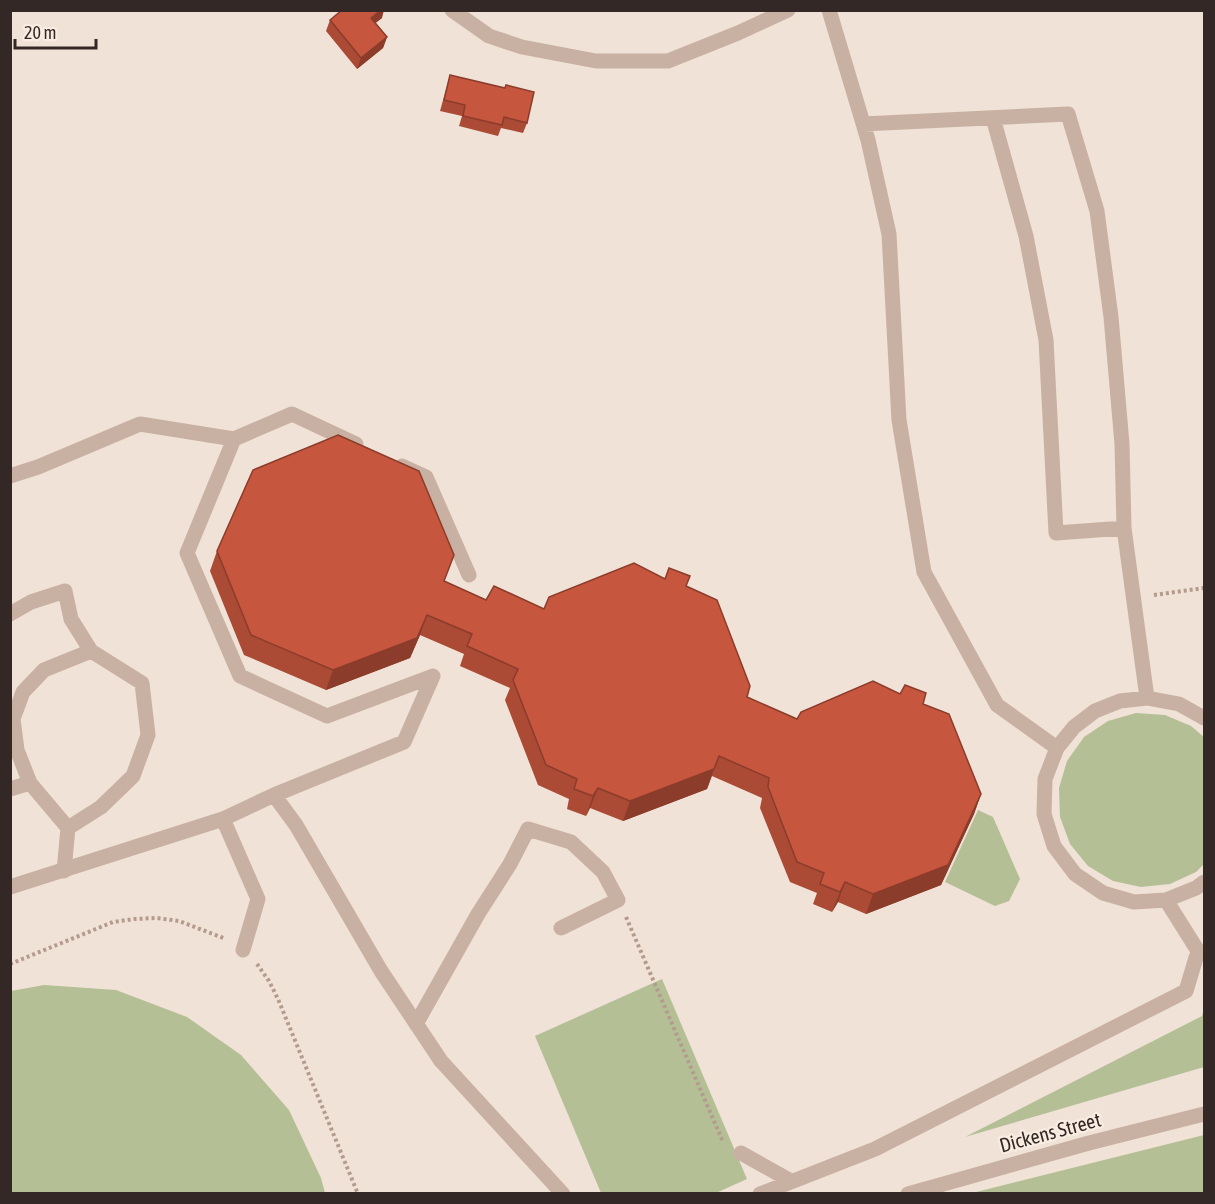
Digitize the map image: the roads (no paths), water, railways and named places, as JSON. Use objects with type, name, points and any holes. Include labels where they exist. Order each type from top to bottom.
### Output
[{"type":"street","points":[[452,10],[489,36],[522,47],[596,61],[668,61],[788,10]]},
{"type":"street","points":[[829,10],[868,140],[889,234],[899,420],[924,572],[997,705],[1057,748]]},
{"type":"street","points":[[863,124],[1068,114],[1097,211],[1111,316],[1122,444],[1124,528],[1147,698]]},
{"type":"street","points":[[993,118],[1026,236],[1046,340],[1056,533],[1124,528]]},
{"type":"street","points":[[10,476],[38,467],[140,424],[234,439],[292,414],[364,448]]},
{"type":"street","points":[[10,887],[223,819],[274,795],[404,741],[433,676],[327,717],[240,676],[187,553],[234,439]]},
{"type":"street","points":[[385,458],[426,477],[469,575]]},
{"type":"street","points":[[10,614],[31,602],[65,591],[71,619],[91,651],[142,683],[148,735],[133,776],[101,807],[68,828]]},
{"type":"street","points":[[64,870],[68,828],[30,783],[17,750],[13,719],[23,692],[44,670],[91,651]]},
{"type":"street","points":[[1204,718],[1179,704],[1147,698],[1120,701],[1095,711],[1074,727],[1057,748],[1045,779],[1044,802],[1044,813],[1054,846],[1075,874],[1103,893],[1134,902],[1166,900],[1196,888],[1204,882]]},
{"type":"street","points":[[10,789],[30,783]]},
{"type":"street","points":[[274,795],[296,825],[381,970],[441,1061],[563,1194]]},
{"type":"street","points":[[223,819],[258,899],[243,950]]},
{"type":"street","points":[[416,1024],[528,830],[571,842],[603,872],[618,900],[561,928]]},
{"type":"street","points":[[760,1194],[875,1149],[1186,991],[1198,951],[1166,900]]},
{"type":"street","name":"Dickens Street","points":[[908,1194],[1089,1143],[1204,1114]]},
{"type":"street","points":[[741,1153],[791,1181]]}]
